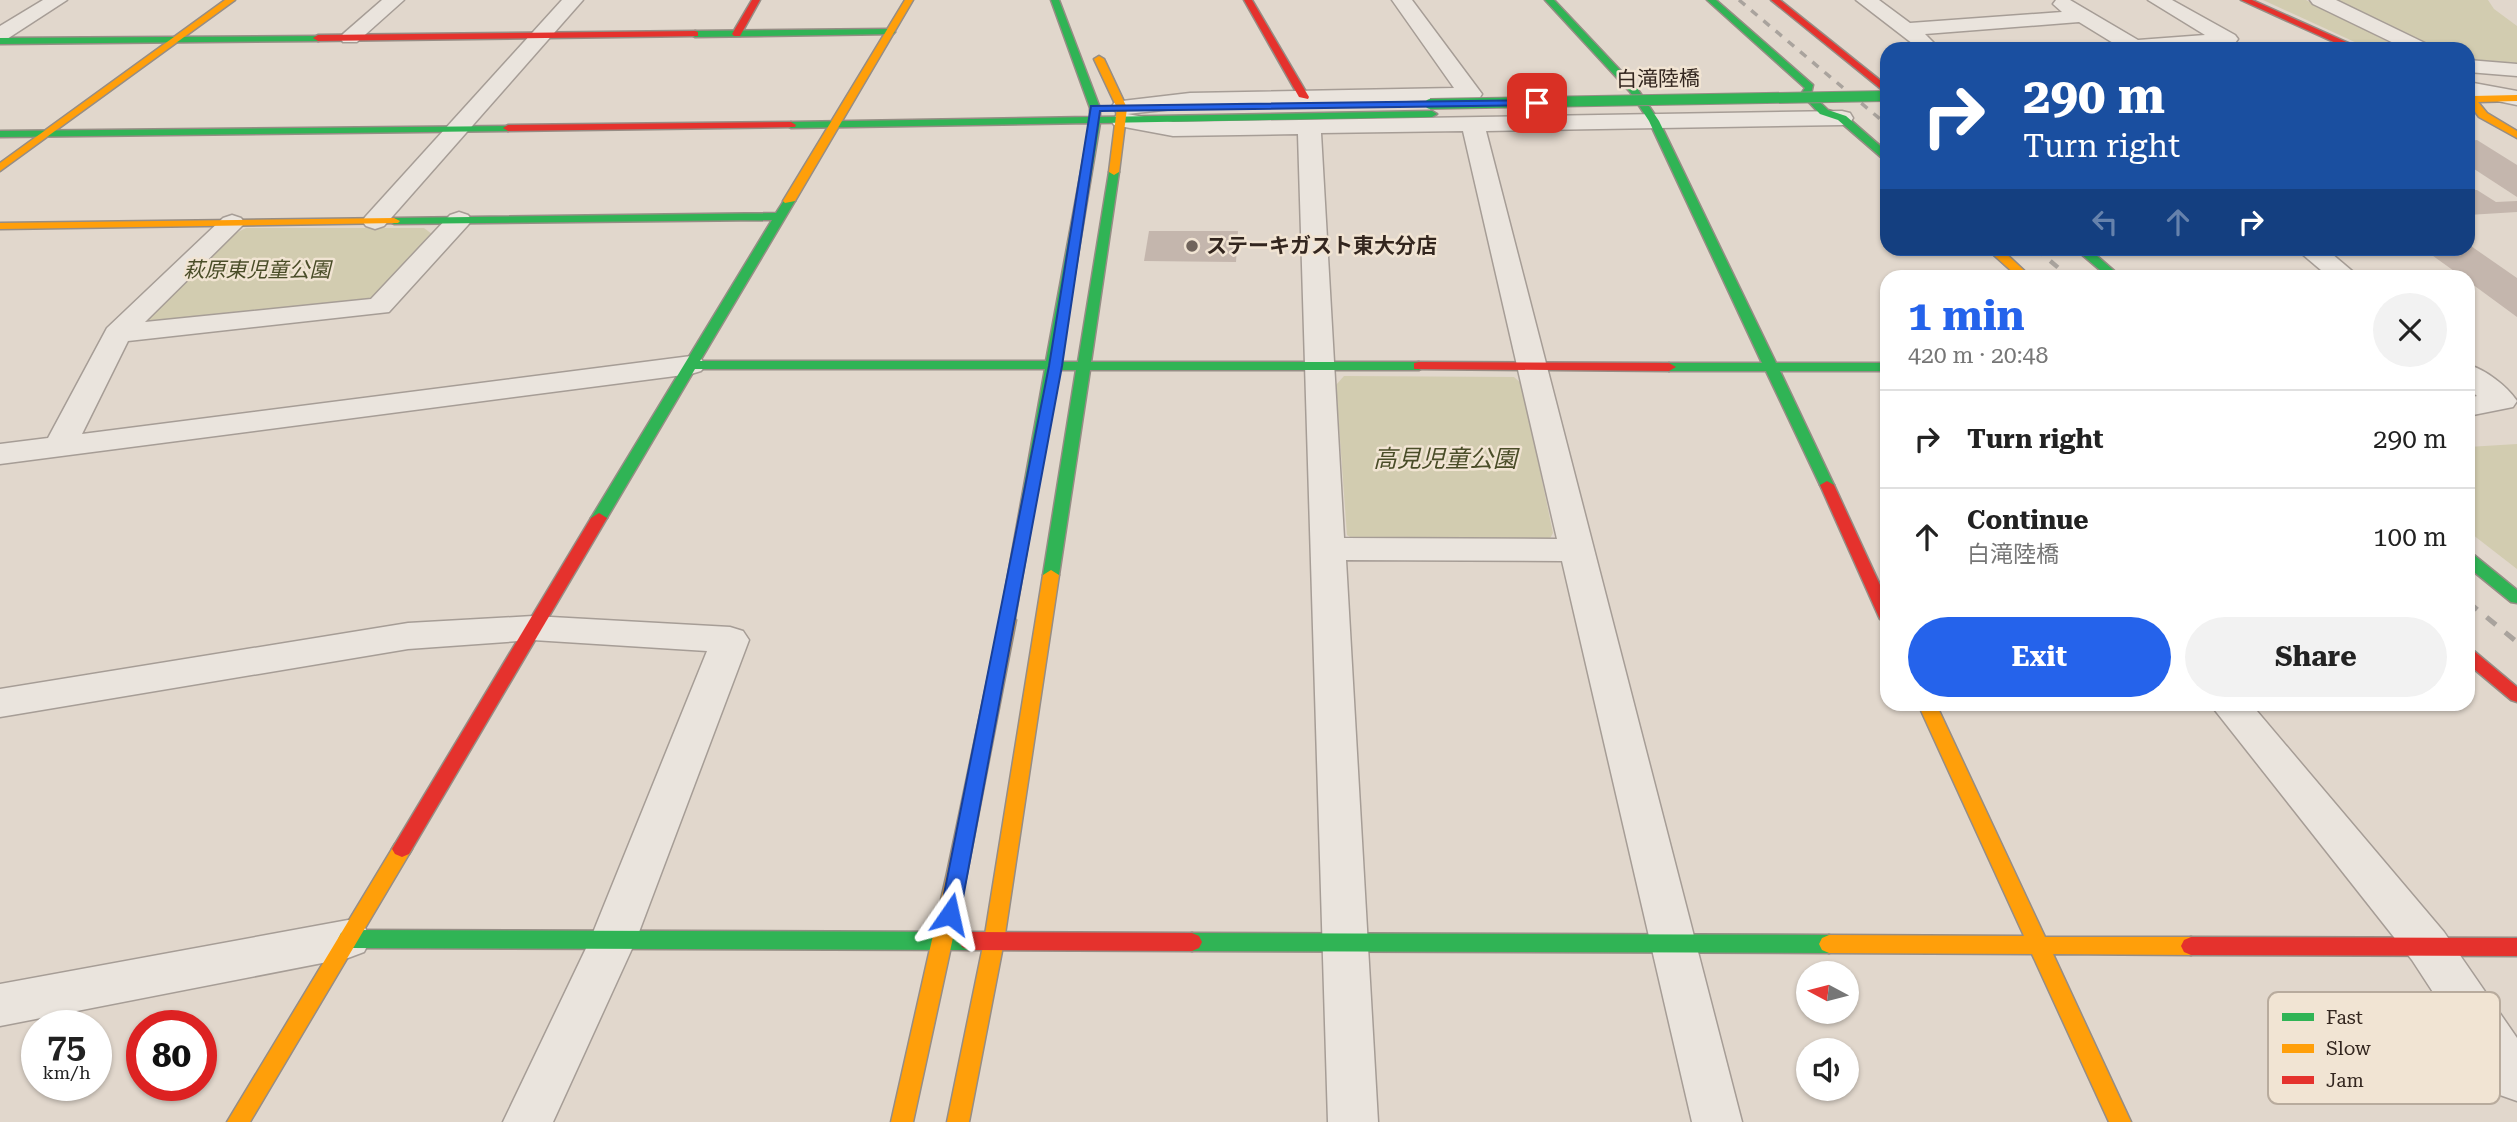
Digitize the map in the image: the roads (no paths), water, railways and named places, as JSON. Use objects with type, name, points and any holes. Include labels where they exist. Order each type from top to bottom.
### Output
[{"type":"main road","points":[[0,168],[231,0]]},
{"type":"main road","points":[[737,34],[756,0]]},
{"type":"main road","points":[[238,1122],[909,0]]},
{"type":"main road","points":[[902,1122],[944,941],[1055,366],[1095,115],[1055,0]]},
{"type":"main road","points":[[1248,0],[1307,112]]},
{"type":"main road","points":[[1549,0],[1634,90],[1654,121],[1772,366],[1880,602]]},
{"type":"main road","points":[[1711,0],[1810,87],[1806,94],[1824,112],[1842,118],[1880,151]]},
{"type":"main road","points":[[1775,0],[1880,88]]},
{"type":"main road","points":[[2245,0],[2341,42]]},
{"type":"main road","points":[[0,41],[890,32]]},
{"type":"main road","points":[[958,1122],[994,941],[1122,114],[1090,39]]},
{"type":"main road","points":[[2475,94],[2517,86]]},
{"type":"main road","name":"白滝陸橋","points":[[464,122],[1431,109],[1880,93]]},
{"type":"main road","points":[[2475,104],[2483,115],[2517,135]]},
{"type":"main road","points":[[0,121],[464,122]]},
{"type":"main road","points":[[0,134],[464,122]]},
{"type":"main road","points":[[0,226],[780,216]]},
{"type":"main road","points":[[2001,256],[2017,270]]},
{"type":"main road","points":[[2090,256],[2107,270]]},
{"type":"main road","points":[[691,365],[1880,366]]},
{"type":"main road","points":[[2475,565],[2517,598]]},
{"type":"main road","points":[[2475,661],[2517,696]]},
{"type":"main road","points":[[1930,711],[2120,1122]]},
{"type":"main road","points":[[348,939],[2517,947]]},
{"type":"street","points":[[0,35],[57,0]]},
{"type":"street","points":[[350,38],[394,0]]},
{"type":"street","points":[[375,221],[573,0]]},
{"type":"street","points":[[1402,0],[1472,109],[1717,1122]]},
{"type":"street","points":[[1868,1],[1903,0]]},
{"type":"street","points":[[2056,0],[2126,42]]},
{"type":"street","points":[[2158,0],[2228,39],[2197,42]]},
{"type":"street","points":[[2320,0],[2408,42]]},
{"type":"street","points":[[1868,1],[1924,42]]},
{"type":"street","points":[[1906,29],[2083,16]]},
{"type":"street","points":[[2475,67],[2517,70]]},
{"type":"street","points":[[1472,109],[1634,90],[1810,87]]},
{"type":"street","points":[[2475,95],[2517,98]]},
{"type":"street","points":[[1122,114],[1173,129],[1307,112],[1472,109],[1654,121],[1842,118]]},
{"type":"street","points":[[1307,112],[1353,1122]]},
{"type":"street","points":[[117,334],[379,306],[459,220]]},
{"type":"street","points":[[60,446],[117,334],[232,223]]},
{"type":"street","points":[[2318,256],[2336,270]]},
{"type":"street","points":[[0,454],[691,365]]},
{"type":"street","points":[[2475,380],[2502,401],[2475,406]]},
{"type":"street","points":[[1328,549],[1577,550]]},
{"type":"street","points":[[0,703],[408,636],[533,628],[730,639],[613,940],[528,1122]]},
{"type":"street","points":[[2235,711],[2428,946],[2459,992]]},
{"type":"street","points":[[0,1004],[348,939]]},
{"type":"street","points":[[2500,1054],[2517,1079]]},
{"type":"railway","points":[[1739,0],[1880,119]]},
{"type":"railway","points":[[2044,256],[2061,270]]},
{"type":"railway","points":[[2475,608],[2517,642]]},
{"type":"place","name":"ステーキガスト東大分店","points":[[1192,246]]},
{"type":"park label","name":"萩原東児童公園","points":[[257,270]]},
{"type":"park label","name":"高見児童公園","points":[[1445,459]]}]
